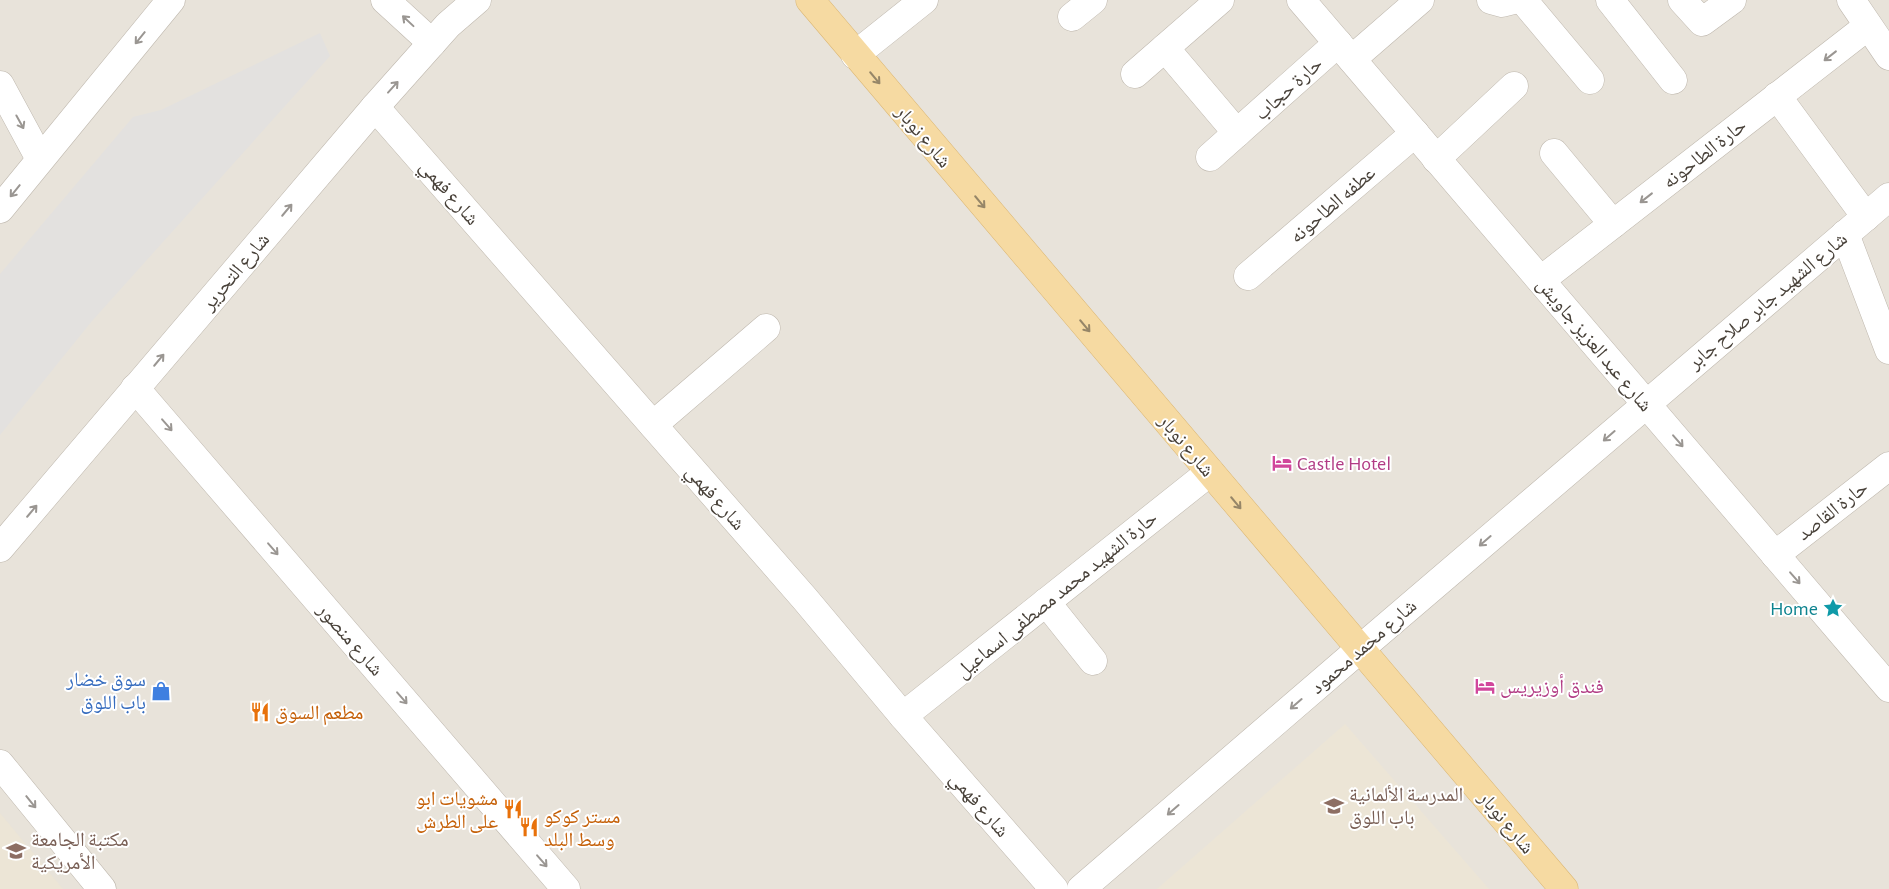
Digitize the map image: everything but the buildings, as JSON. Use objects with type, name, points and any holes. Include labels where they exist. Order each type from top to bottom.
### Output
[{"type":"main road","name":"شارع نوبار","points":[[810,0],[1564,889]]},
{"type":"street","points":[[0,209],[171,0]]},
{"type":"street","points":[[385,0],[432,43]]},
{"type":"street","name":"شارع التحرير","points":[[0,548],[375,107],[448,25],[477,0]]},
{"type":"street","points":[[855,54],[924,0]]},
{"type":"street","points":[[1135,74],[1220,0]]},
{"type":"street","name":"شارع عبد العزيز جاويش","points":[[1302,0],[1889,688]]},
{"type":"street","name":"حارة حجاب","points":[[1210,157],[1237,133],[1345,51],[1420,0]]},
{"type":"street","points":[[1491,0],[1502,3],[1514,0]]},
{"type":"street","points":[[1523,0],[1590,80]]},
{"type":"street","points":[[1610,0],[1673,80]]},
{"type":"street","points":[[1682,0],[1702,22],[1732,0]]},
{"type":"street","points":[[1851,0],[1889,56]]},
{"type":"street","name":"حارة الطاحونه","points":[[1541,280],[1868,26]]},
{"type":"street","name":"حارة حجاب","points":[[1165,48],[1237,133]]},
{"type":"street","points":[[0,85],[40,159]]},
{"type":"street","points":[[1436,159],[1514,86]]},
{"type":"street","points":[[1777,96],[1866,217]]},
{"type":"street","name":"شارع فهمي","points":[[375,107],[805,599],[903,716],[1054,889]]},
{"type":"street","name":"عطفه الطاحونه","points":[[1248,276],[1415,133]]},
{"type":"street","points":[[1554,153],[1613,224]]},
{"type":"street","name":"شارع الشهيد جابر صلاح جابر","points":[[1646,404],[1889,197]]},
{"type":"street","points":[[1846,234],[1887,336]]},
{"type":"street","points":[[653,425],[766,328]]},
{"type":"street","name":"شارع منصور","points":[[135,388],[566,889]]},
{"type":"street","name":"شارع محمد محمود","points":[[1082,889],[1646,404]]},
{"type":"street","name":"حارة القاصد","points":[[1775,555],[1889,466]]},
{"type":"street","name":"حارة الشهيد محمد مصطفى اسماعيل","points":[[903,716],[1210,472]]},
{"type":"street","points":[[1046,602],[1093,661]]},
{"type":"street","points":[[0,764],[102,889]]},
{"type":"shaded area","points":[[0,0],[1889,0],[1889,889],[0,889]]},
{"type":"shaded area","points":[[320,33],[330,56],[92,321],[0,435],[0,274],[133,117],[161,110]]},
{"type":"shaded area","name":"المدرسة الألمانية باب اللوق","points":[[1345,724],[1489,889],[1157,889]]},
{"type":"shaded area","name":"مكتبة الجامعة الأمريكية","points":[[0,813],[63,889],[0,889]]},
{"type":"place","name":"Castle Hotel","points":[[1282,463]]},
{"type":"place","name":"Home","points":[[1833,608]]},
{"type":"place","name":"فندق أوزيريس","points":[[1485,686]]},
{"type":"place","name":"سوق خضار باب اللوق","points":[[161,691]]},
{"type":"place","name":"مطعم السوق","points":[[260,712]]},
{"type":"place","name":"المدرسة الألمانية باب اللوق","points":[[1334,806]]},
{"type":"place","name":"مشويات ابو على الطرش","points":[[513,809]]},
{"type":"place","name":"مستر كوكو وسط البلد","points":[[529,827]]},
{"type":"place","name":"مكتبة الجامعة الأمريكية","points":[[16,851]]}]
